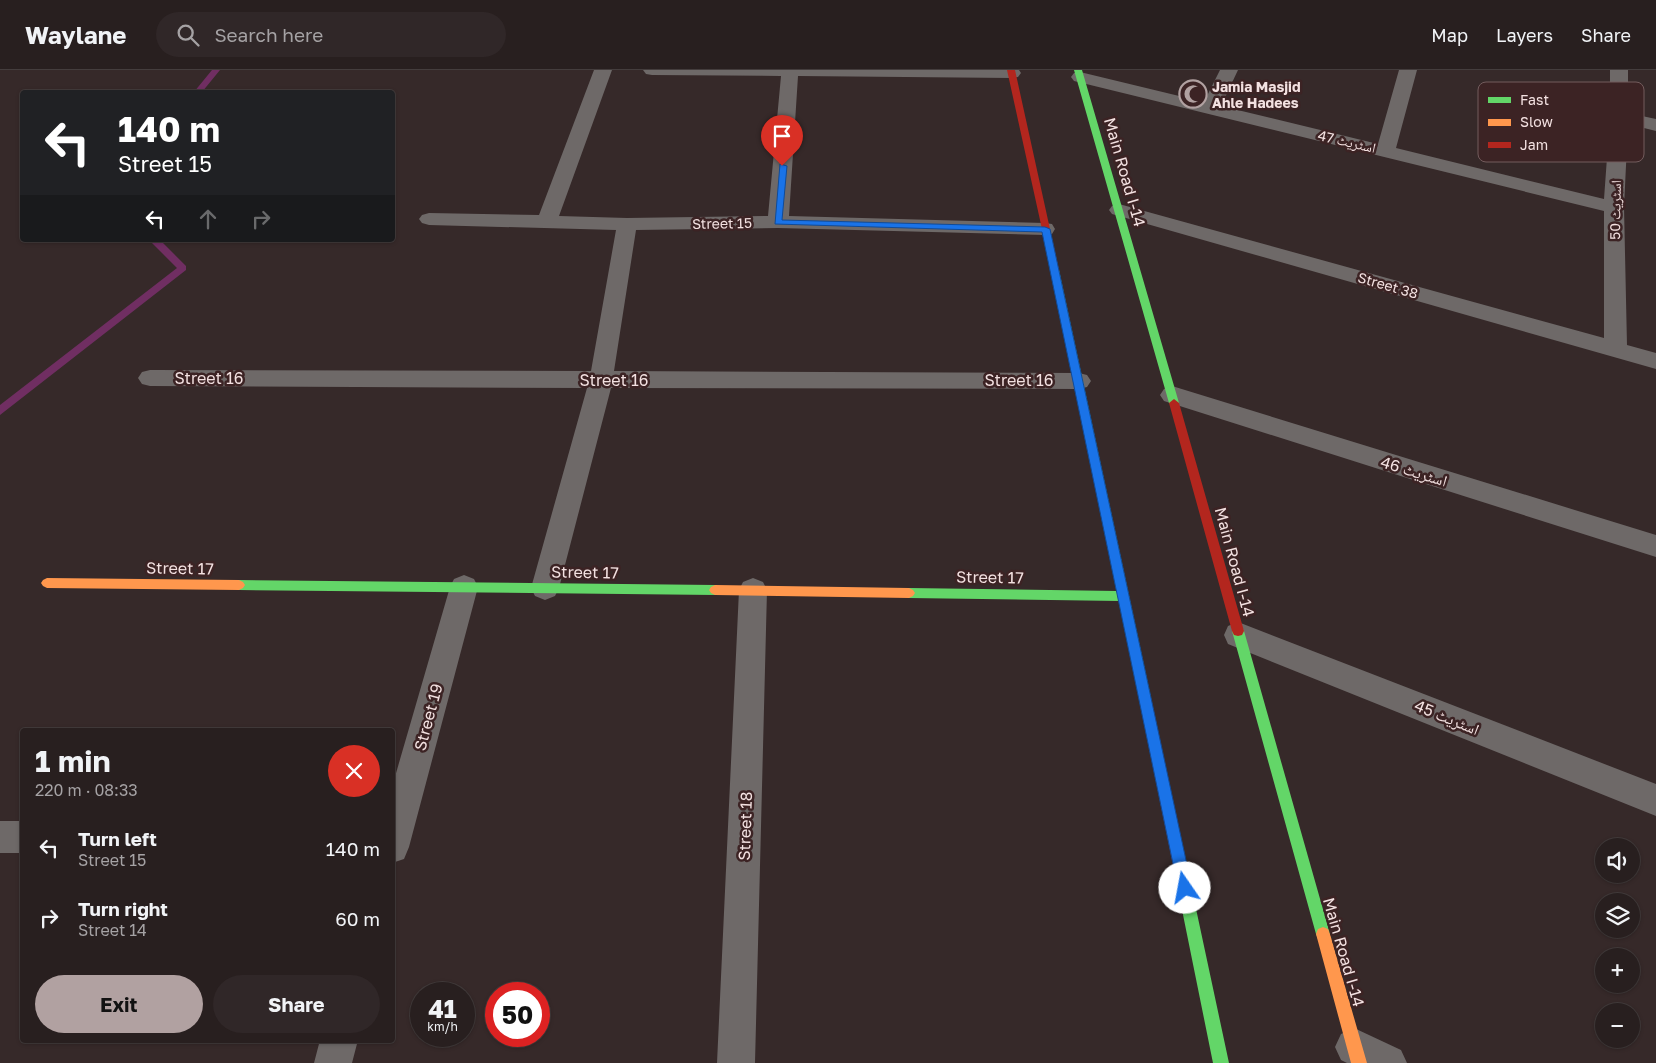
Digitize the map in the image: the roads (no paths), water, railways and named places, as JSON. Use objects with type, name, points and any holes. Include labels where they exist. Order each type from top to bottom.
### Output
[{"type":"main road","points":[[1012,72],[1079,381],[1221,1063]]},
{"type":"main road","name":"Main Road I-14","points":[[1079,73],[1172,395],[1357,1055]]},
{"type":"main road","name":"Street 17","points":[[47,582],[1124,596]]},
{"type":"street","points":[[547,222],[602,70]]},
{"type":"street","points":[[652,70],[1012,72]]},
{"type":"street","points":[[1210,109],[1229,70]]},
{"type":"street","points":[[1386,150],[1408,70]]},
{"type":"street","points":[[778,222],[790,71]]},
{"type":"street","name":"اسٹریٹ 47","points":[[1079,73],[1210,109],[1386,150],[1614,207]]},
{"type":"street","name":"اسٹریٹ 50","points":[[1616,162],[1614,207],[1616,349]]},
{"type":"street","name":"Street 38","points":[[1119,210],[1656,361]]},
{"type":"street","name":"Street 15","points":[[429,219],[627,224],[778,222],[1045,229]]},
{"type":"street","points":[[546,588],[601,380],[627,224]]},
{"type":"street","name":"Street 16","points":[[150,378],[1079,381]]},
{"type":"street","name":"اسٹریٹ 46","points":[[1172,395],[1656,546]]},
{"type":"street","name":"Street 19","points":[[395,835],[464,587]]},
{"type":"street","name":"Street 18","points":[[736,1063],[753,590]]},
{"type":"street","name":"اسٹریٹ 45","points":[[1238,635],[1656,800]]},
{"type":"street","points":[[0,837],[20,838]]},
{"type":"street","points":[[333,1063],[339,1043]]},
{"type":"street","points":[[1357,1055],[1388,1063]]},
{"type":"waterway","points":[[200,90],[216,70]]},
{"type":"waterway","points":[[0,411],[183,268],[156,242]]},
{"type":"place","name":"Jamia Masjid Ahle Hadees","points":[[1193,94]]}]
